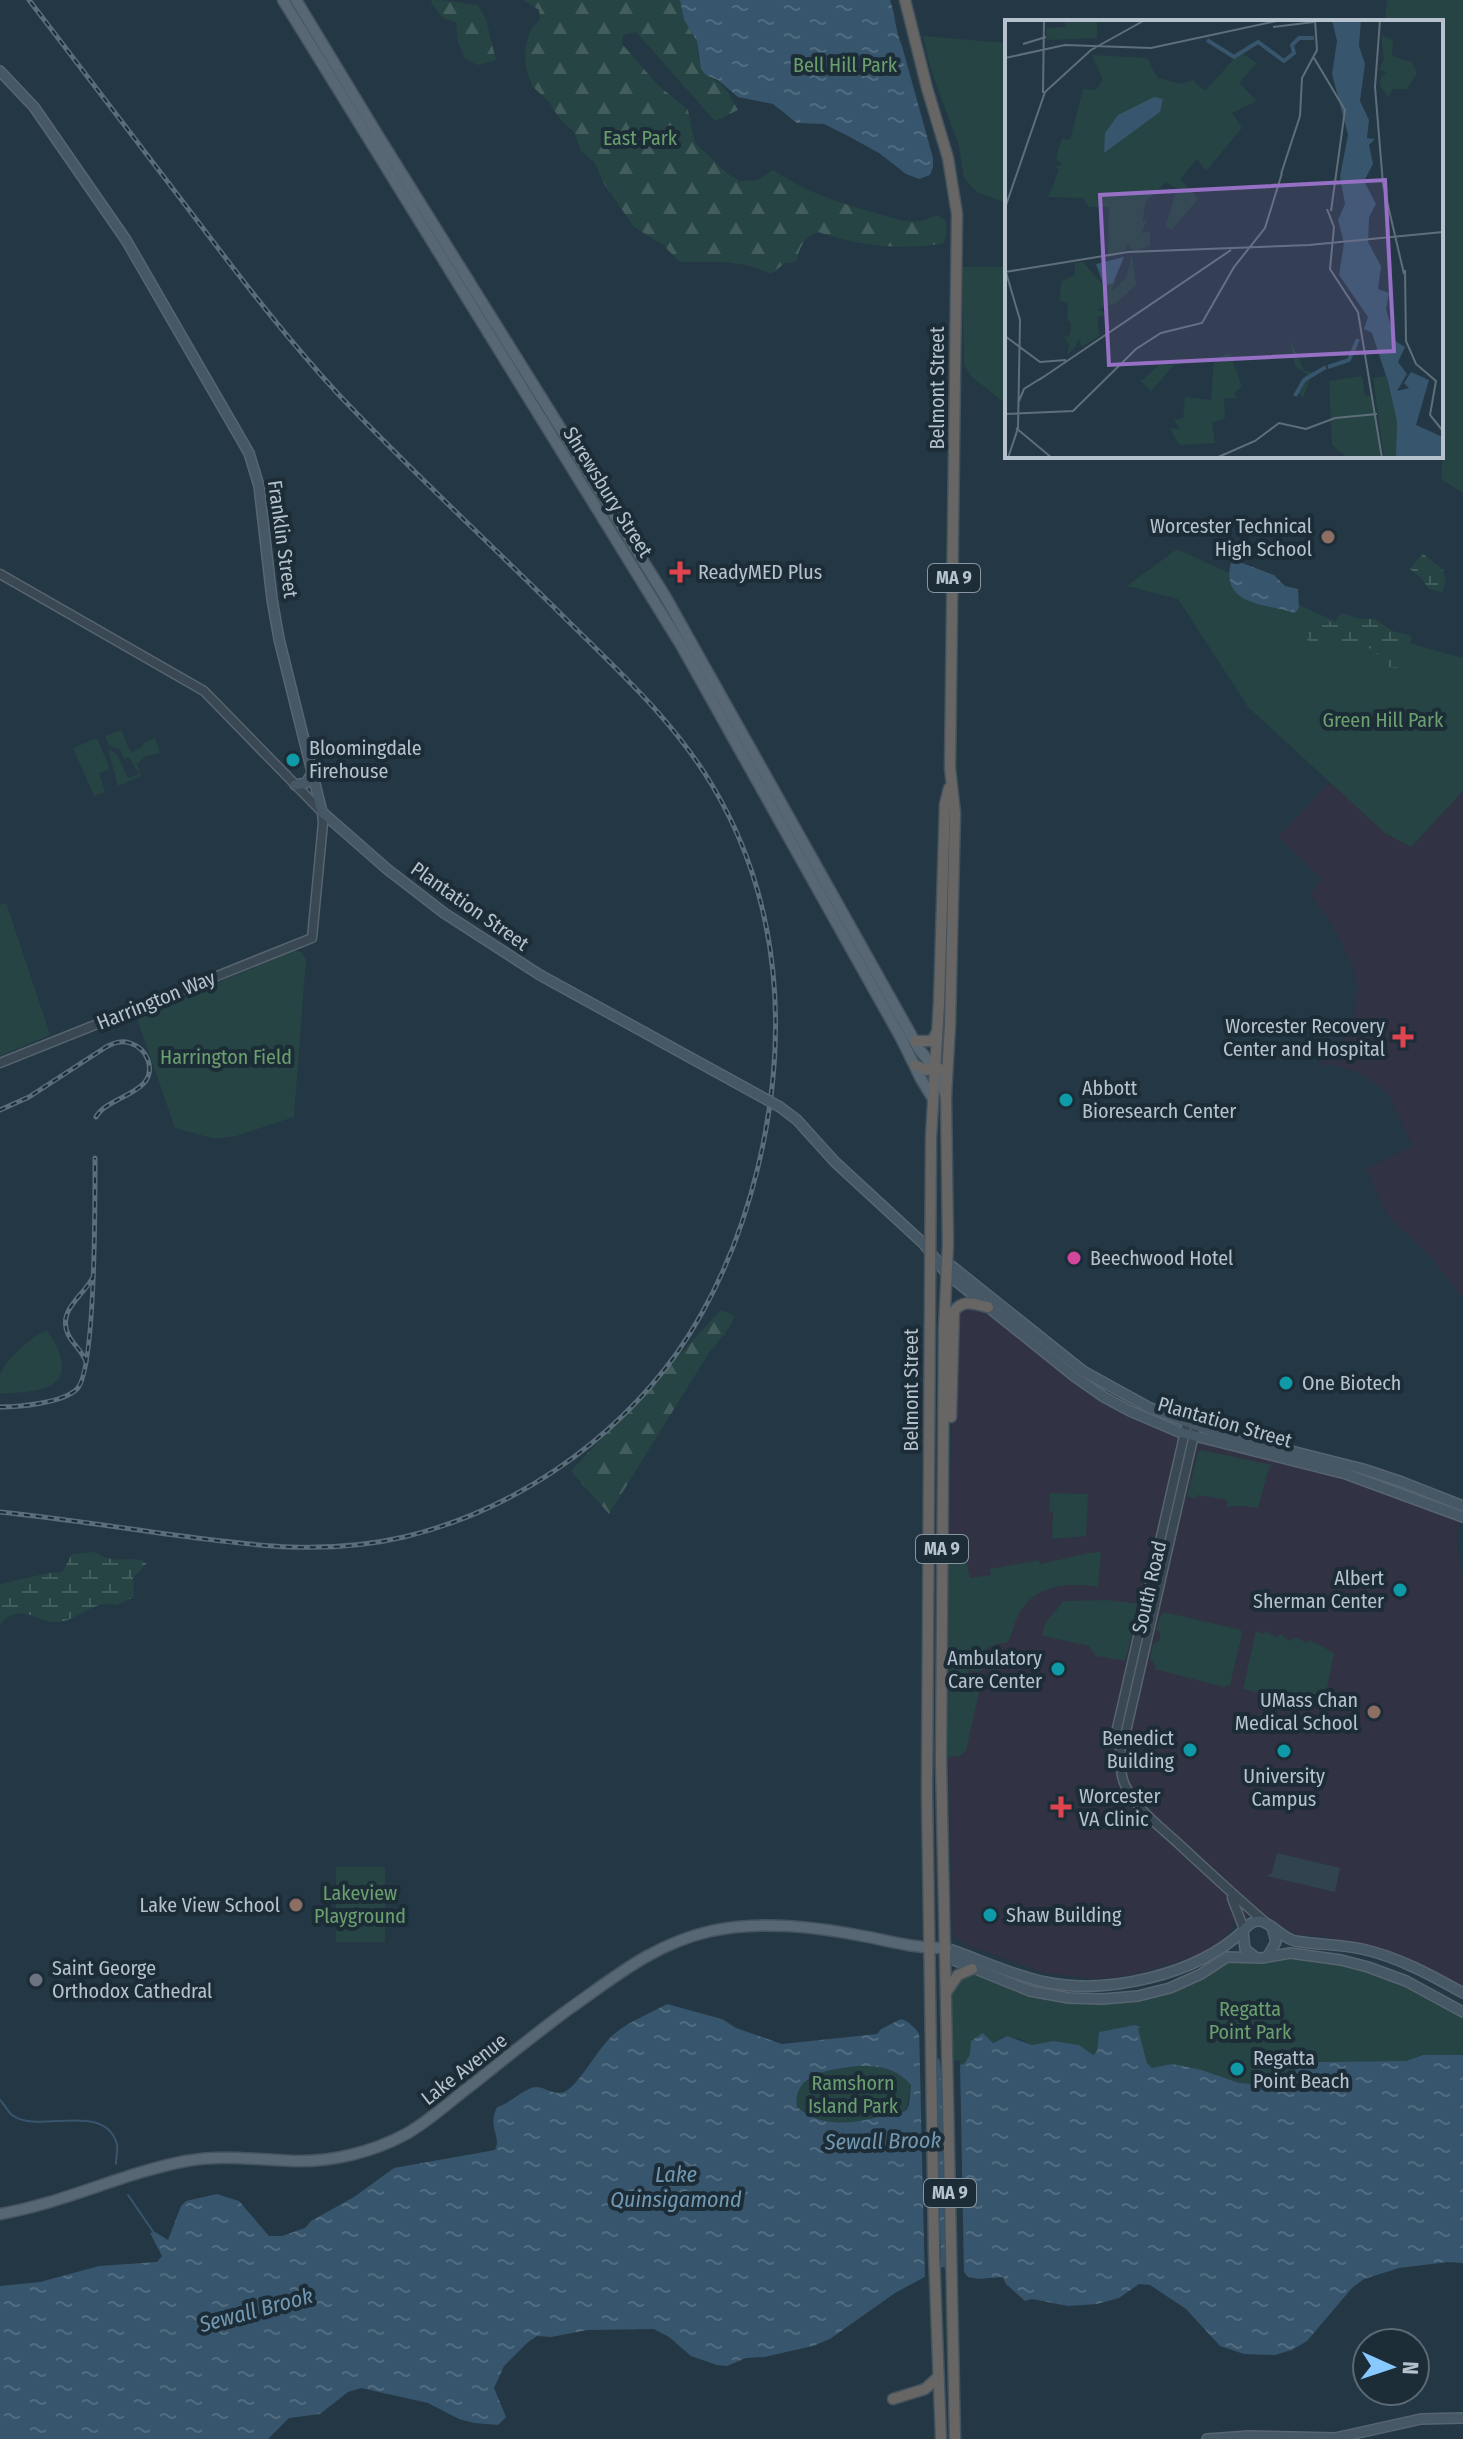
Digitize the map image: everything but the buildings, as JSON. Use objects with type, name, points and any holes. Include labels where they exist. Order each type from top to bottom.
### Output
[{"type":"highway","name":"Belmont Street","points":[[905,0],[948,158],[957,213],[951,782],[955,813],[946,1096],[947,1261],[940,1708],[946,1993]]},
{"type":"highway","name":"Belmont Street","points":[[937,2378],[927,1781],[932,1097],[938,1030],[945,804],[951,782]]},
{"type":"highway","points":[[915,1041],[932,1041],[938,1030]]},
{"type":"highway","points":[[915,1065],[927,1070],[949,1065]]},
{"type":"highway","points":[[944,1434],[951,1419],[954,1311],[966,1303],[988,1307]]},
{"type":"highway","points":[[946,1993],[958,1975],[972,1969]]},
{"type":"highway","name":"MA 9","points":[[946,1993],[955,2439]]},
{"type":"highway","points":[[893,2399],[925,2389],[937,2378]]},
{"type":"highway","name":"MA 9","points":[[937,2378],[941,2439]]},
{"type":"main road","name":"Shrewsbury Street","points":[[283,0],[681,645],[932,1097]]},
{"type":"main road","name":"Shrewsbury Street","points":[[296,0],[665,596],[915,1041],[936,1070],[946,1096]]},
{"type":"main road","name":"Franklin Street","points":[[0,71],[37,112],[126,240],[249,453],[259,486],[279,639],[322,812]]},
{"type":"main road","points":[[295,785],[306,783],[312,770]]},
{"type":"main road","name":"Plantation Street","points":[[322,812],[387,869],[444,913],[540,975],[780,1107],[931,1252],[946,1273],[1104,1397],[1144,1418],[1189,1435],[1342,1473],[1463,1517]]},
{"type":"main road","name":"Plantation Street","points":[[931,1252],[947,1261],[1086,1373],[1150,1408],[1192,1424],[1363,1469],[1463,1506]]},
{"type":"main road","points":[[946,1953],[1036,1980],[1066,1986],[1090,1986],[1160,1975],[1220,1949],[1252,1922],[1269,1924],[1293,1940],[1344,1946],[1399,1961],[1463,1993]]},
{"type":"main road","points":[[1262,1957],[1276,1942],[1269,1924]]},
{"type":"main road","name":"Lake Avenue","points":[[0,2214],[187,2161],[229,2157],[319,2160],[385,2144],[424,2122],[612,1977],[648,1955],[702,1934],[743,1927],[794,1927],[864,1936],[946,1953]]},
{"type":"main road","points":[[1243,1930],[1245,1949],[1262,1957]]},
{"type":"main road","points":[[946,1953],[972,1969],[1039,1993],[1080,1999],[1138,1996],[1170,1988],[1201,1974],[1227,1957],[1290,1953],[1341,1960],[1376,1969],[1406,1981],[1463,2012]]},
{"type":"main road","points":[[1207,2439],[1249,2436],[1335,2438],[1421,2419],[1463,2418]]},
{"type":"street","name":"Plantation Street","points":[[0,574],[202,690],[322,812]]},
{"type":"street","name":"Franklin Street","points":[[312,938],[322,812]]},
{"type":"street","name":"Harrington Way","points":[[0,1063],[312,938]]},
{"type":"street","name":"South Road","points":[[1192,1424],[1116,1733],[1120,1739],[1121,1775],[1133,1799],[1227,1891],[1269,1924]]},
{"type":"street","name":"South Road","points":[[1227,1891],[1238,1909],[1243,1930]]},
{"type":"street","points":[[1341,1960],[1344,1946]]},
{"type":"shaded area","name":"Worcester Recovery Center and Hospital","points":[[1332,780],[1411,847],[1463,791],[1463,1298],[1430,1256],[1387,1215],[1366,1168],[1413,1147],[1389,1095],[1364,1075],[1335,1065],[1319,1065],[1349,1028],[1358,987],[1352,964],[1329,919],[1310,894],[1322,879],[1278,837]]},
{"type":"shaded area","points":[[964,1307],[981,1309],[1098,1398],[1138,1421],[1209,1445],[1376,1486],[1462,1520],[1456,1536],[1463,1583],[1463,1987],[1402,1955],[1319,1936],[1296,1935],[1261,1913],[1235,1920],[1233,1928],[1222,1940],[1201,1954],[1143,1973],[1110,1978],[1044,1973],[966,1945],[953,1936],[947,1719],[949,1524],[955,1325],[957,1315]]},
{"type":"shaded area","points":[[1277,1853],[1340,1868],[1335,1892],[1267,1876],[1272,1873]]},
{"type":"green space","points":[[432,0],[478,5],[486,20],[496,60],[478,65],[465,59],[458,42],[456,22],[443,18],[431,3]]},
{"type":"green space","name":"East Park","points":[[523,0],[680,0],[684,20],[697,41],[698,57],[706,75],[725,89],[738,110],[715,121],[636,32],[623,35],[622,44],[658,85],[688,110],[695,143],[728,174],[740,181],[757,180],[773,170],[823,196],[892,218],[914,221],[937,215],[946,221],[944,243],[912,247],[880,246],[818,232],[803,244],[796,262],[785,263],[771,274],[738,264],[680,262],[663,245],[634,227],[603,182],[595,163],[581,151],[574,132],[532,86],[526,68],[525,48],[530,31],[540,19],[539,10]]},
{"type":"green space","points":[[1387,0],[1463,0],[1463,493],[1441,479],[1444,445],[1443,20],[1385,20]]},
{"type":"green space","points":[[923,36],[1005,43],[1005,202],[978,193],[964,178],[959,146],[930,67]]},
{"type":"green space","points":[[962,267],[1005,267],[1005,403],[971,376],[964,365]]},
{"type":"green space","name":"Green Hill Park","points":[[1177,549],[1341,624],[1463,658],[1463,791],[1411,847],[1385,833],[1248,707],[1178,599],[1127,586]]},
{"type":"green space","points":[[1422,553],[1443,570],[1446,582],[1442,592],[1429,589],[1410,569]]},
{"type":"green space","points":[[1343,613],[1359,619],[1375,619],[1392,631],[1412,636],[1410,644],[1399,649],[1404,657],[1399,668],[1387,667],[1369,648],[1359,645],[1329,646],[1306,639],[1304,630],[1308,622],[1335,623]]},
{"type":"green space","points":[[121,730],[131,753],[155,738],[160,753],[146,756],[137,764],[141,776],[118,786],[108,749],[117,754],[128,778],[139,774],[129,757],[124,759],[120,750],[109,745],[105,736]]},
{"type":"green space","points":[[97,738],[110,769],[99,773],[105,792],[94,796],[73,748]]},
{"type":"green space","points":[[6,903],[50,1035],[0,1056],[0,905]]},
{"type":"green space","name":"Harrington Field","points":[[295,951],[301,952],[306,959],[294,1117],[236,1136],[215,1139],[175,1128],[136,1016]]},
{"type":"green space","points":[[721,1310],[735,1316],[609,1514],[571,1471]]},
{"type":"green space","points":[[47,1330],[61,1359],[61,1374],[57,1381],[38,1390],[0,1394],[0,1375],[8,1362],[27,1343]]},
{"type":"green space","points":[[1201,1450],[1272,1465],[1258,1508],[1226,1507],[1228,1500],[1187,1496]]},
{"type":"green space","points":[[1050,1493],[1088,1494],[1086,1536],[1052,1539]]},
{"type":"green space","points":[[960,1533],[970,1578],[991,1575],[990,1569],[1039,1560],[1040,1564],[1101,1552],[1098,1587],[1073,1585],[1050,1588],[1030,1599],[1022,1608],[1007,1643],[994,1645],[983,1652],[979,1660],[986,1663],[979,1672],[969,1670],[966,1682],[980,1687],[966,1751],[960,1756],[948,1757],[949,1535]]},
{"type":"green space","points":[[95,1552],[110,1559],[134,1559],[147,1563],[133,1578],[134,1597],[117,1605],[101,1604],[58,1622],[23,1613],[8,1617],[0,1624],[0,1584],[62,1572],[72,1554]]},
{"type":"green space","points":[[1107,1600],[1140,1604],[1125,1661],[1097,1658],[1089,1646],[1043,1636],[1047,1621],[1063,1601]]},
{"type":"green space","points":[[1164,1612],[1241,1630],[1230,1685],[1224,1687],[1154,1669],[1156,1667],[1150,1658],[1153,1644],[1160,1640],[1160,1632],[1156,1630]]},
{"type":"green space","points":[[1256,1631],[1263,1634],[1266,1631],[1276,1638],[1280,1634],[1290,1641],[1295,1637],[1307,1643],[1310,1640],[1334,1653],[1323,1708],[1243,1689]]},
{"type":"green space","name":"Lakeview Playground","points":[[336,1867],[385,1867],[385,1942],[336,1942]]},
{"type":"green space","name":"Regatta Point Park","points":[[1278,1954],[1368,1967],[1463,2012],[1463,2055],[1423,2055],[1406,2061],[1318,2062],[1283,2074],[1276,2086],[1239,2083],[1202,2070],[1152,2068],[1147,2063],[1138,2029],[1141,2027],[1135,2025],[1099,2032],[1097,2051],[1093,2055],[1053,2041],[1032,2045],[1018,2038],[1002,2037],[993,2043],[983,2033],[965,2063],[947,2064],[951,1985],[972,1969],[1059,1997],[1149,1994],[1227,1957]]},
{"type":"green space","name":"Ramshorn Island Park","points":[[859,2066],[888,2069],[905,2079],[911,2085],[906,2111],[837,2122],[823,2120],[797,2107],[797,2095],[808,2079],[827,2071]]},
{"type":"water","name":"Bell Hill Park","points":[[680,0],[890,0],[933,158],[930,175],[919,179],[906,174],[879,153],[824,124],[797,123],[773,104],[738,97],[718,80],[706,75],[701,69],[697,41],[684,20]]},
{"type":"water","points":[[1234,560],[1274,575],[1285,586],[1298,589],[1299,608],[1295,613],[1259,604],[1239,595],[1232,587],[1229,576]]},
{"type":"water","name":"Lake Quinsigamond","points":[[667,2004],[722,2019],[736,2028],[782,2044],[877,2034],[901,2019],[917,2031],[937,2058],[954,2066],[965,2063],[970,2054],[971,2041],[983,2033],[993,2043],[1007,2036],[1032,2045],[1053,2041],[1079,2045],[1093,2055],[1097,2051],[1099,2032],[1135,2025],[1141,2027],[1138,2029],[1147,2063],[1152,2068],[1172,2064],[1202,2070],[1239,2083],[1275,2086],[1283,2074],[1318,2062],[1406,2061],[1423,2055],[1463,2055],[1463,2263],[1399,2268],[1364,2279],[1352,2288],[1307,2341],[1275,2355],[1244,2354],[1220,2346],[1186,2309],[1150,2285],[1139,2284],[1119,2298],[1097,2304],[1068,2306],[1032,2299],[1025,2301],[1006,2284],[1003,2277],[978,2279],[968,2277],[963,2271],[943,2267],[895,2293],[830,2339],[813,2346],[746,2358],[727,2366],[691,2356],[654,2329],[588,2330],[551,2337],[537,2336],[504,2366],[494,2388],[506,2417],[498,2425],[459,2419],[428,2403],[361,2388],[348,2392],[320,2414],[289,2418],[268,2439],[0,2439],[0,2286],[40,2282],[99,2266],[157,2262],[162,2256],[150,2233],[155,2232],[168,2240],[181,2206],[186,2201],[217,2194],[239,2201],[269,2236],[282,2236],[305,2228],[311,2221],[354,2197],[394,2168],[495,2150],[497,2140],[493,2121],[497,2107],[531,2088],[540,2087],[558,2093],[566,2091],[615,2033]],"holes":[[[867,2066],[894,2072],[911,2085],[906,2111],[836,2122],[823,2120],[797,2107],[797,2095],[808,2079],[827,2071]]]},
{"type":"pier","points":[[919,2027],[936,2048],[941,2273],[925,2282]]},
{"type":"pier","points":[[939,2054],[946,2060],[960,2061],[964,2279],[961,2275],[946,2272],[943,2085]]},
{"type":"waterway","points":[[0,2100],[12,2115],[23,2120],[99,2124],[110,2131],[117,2144],[116,2164]]},
{"type":"waterway","points":[[128,2195],[154,2233]]},
{"type":"railway","points":[[0,1512],[256,1545],[344,1546],[404,1537],[444,1525],[484,1510],[557,1469],[591,1444],[651,1386],[691,1332],[716,1287],[736,1240],[758,1167],[768,1118],[776,1020],[773,971],[753,876],[735,830],[697,762],[628,680],[396,454],[321,375],[248,287],[29,0]]},
{"type":"railway","points":[[0,1110],[29,1097],[109,1046],[118,1042],[136,1046],[148,1060],[146,1080],[96,1117]]},
{"type":"railway","points":[[0,1407],[62,1398],[77,1389],[83,1375],[91,1317],[95,1158]]},
{"type":"railway","points":[[86,1362],[68,1334],[66,1318],[93,1277]]},
{"type":"place","name":"Worcester Technical High School","points":[[1328,537]]},
{"type":"place","name":"ReadyMED Plus","points":[[680,572]]},
{"type":"place","name":"Bloomingdale Firehouse","points":[[293,760]]},
{"type":"place","name":"Worcester Recovery Center and Hospital","points":[[1403,1037]]},
{"type":"place","name":"Abbott Bioresearch Center","points":[[1066,1100]]},
{"type":"place","name":"Beechwood Hotel","points":[[1074,1258]]},
{"type":"place","name":"One Biotech","points":[[1286,1383]]},
{"type":"place","name":"Albert Sherman Center","points":[[1400,1590]]},
{"type":"place","name":"Ambulatory Care Center","points":[[1058,1669]]},
{"type":"place","name":"UMass Chan Medical School","points":[[1374,1712]]},
{"type":"place","name":"Benedict Building","points":[[1190,1750]]},
{"type":"place","name":"University Campus","points":[[1284,1751]]},
{"type":"place","name":"Worcester VA Clinic","points":[[1061,1807]]},
{"type":"place","name":"Lake View School","points":[[296,1905]]},
{"type":"place","name":"Shaw Building","points":[[990,1915]]},
{"type":"place","name":"Saint George Orthodox Cathedral","points":[[36,1980]]},
{"type":"place","name":"Regatta Point Beach","points":[[1237,2069]]},
{"type":"water label","name":"Sewall Brook","points":[[883,2141]]},
{"type":"water label","name":"Sewall Brook","points":[[256,2310]]}]
